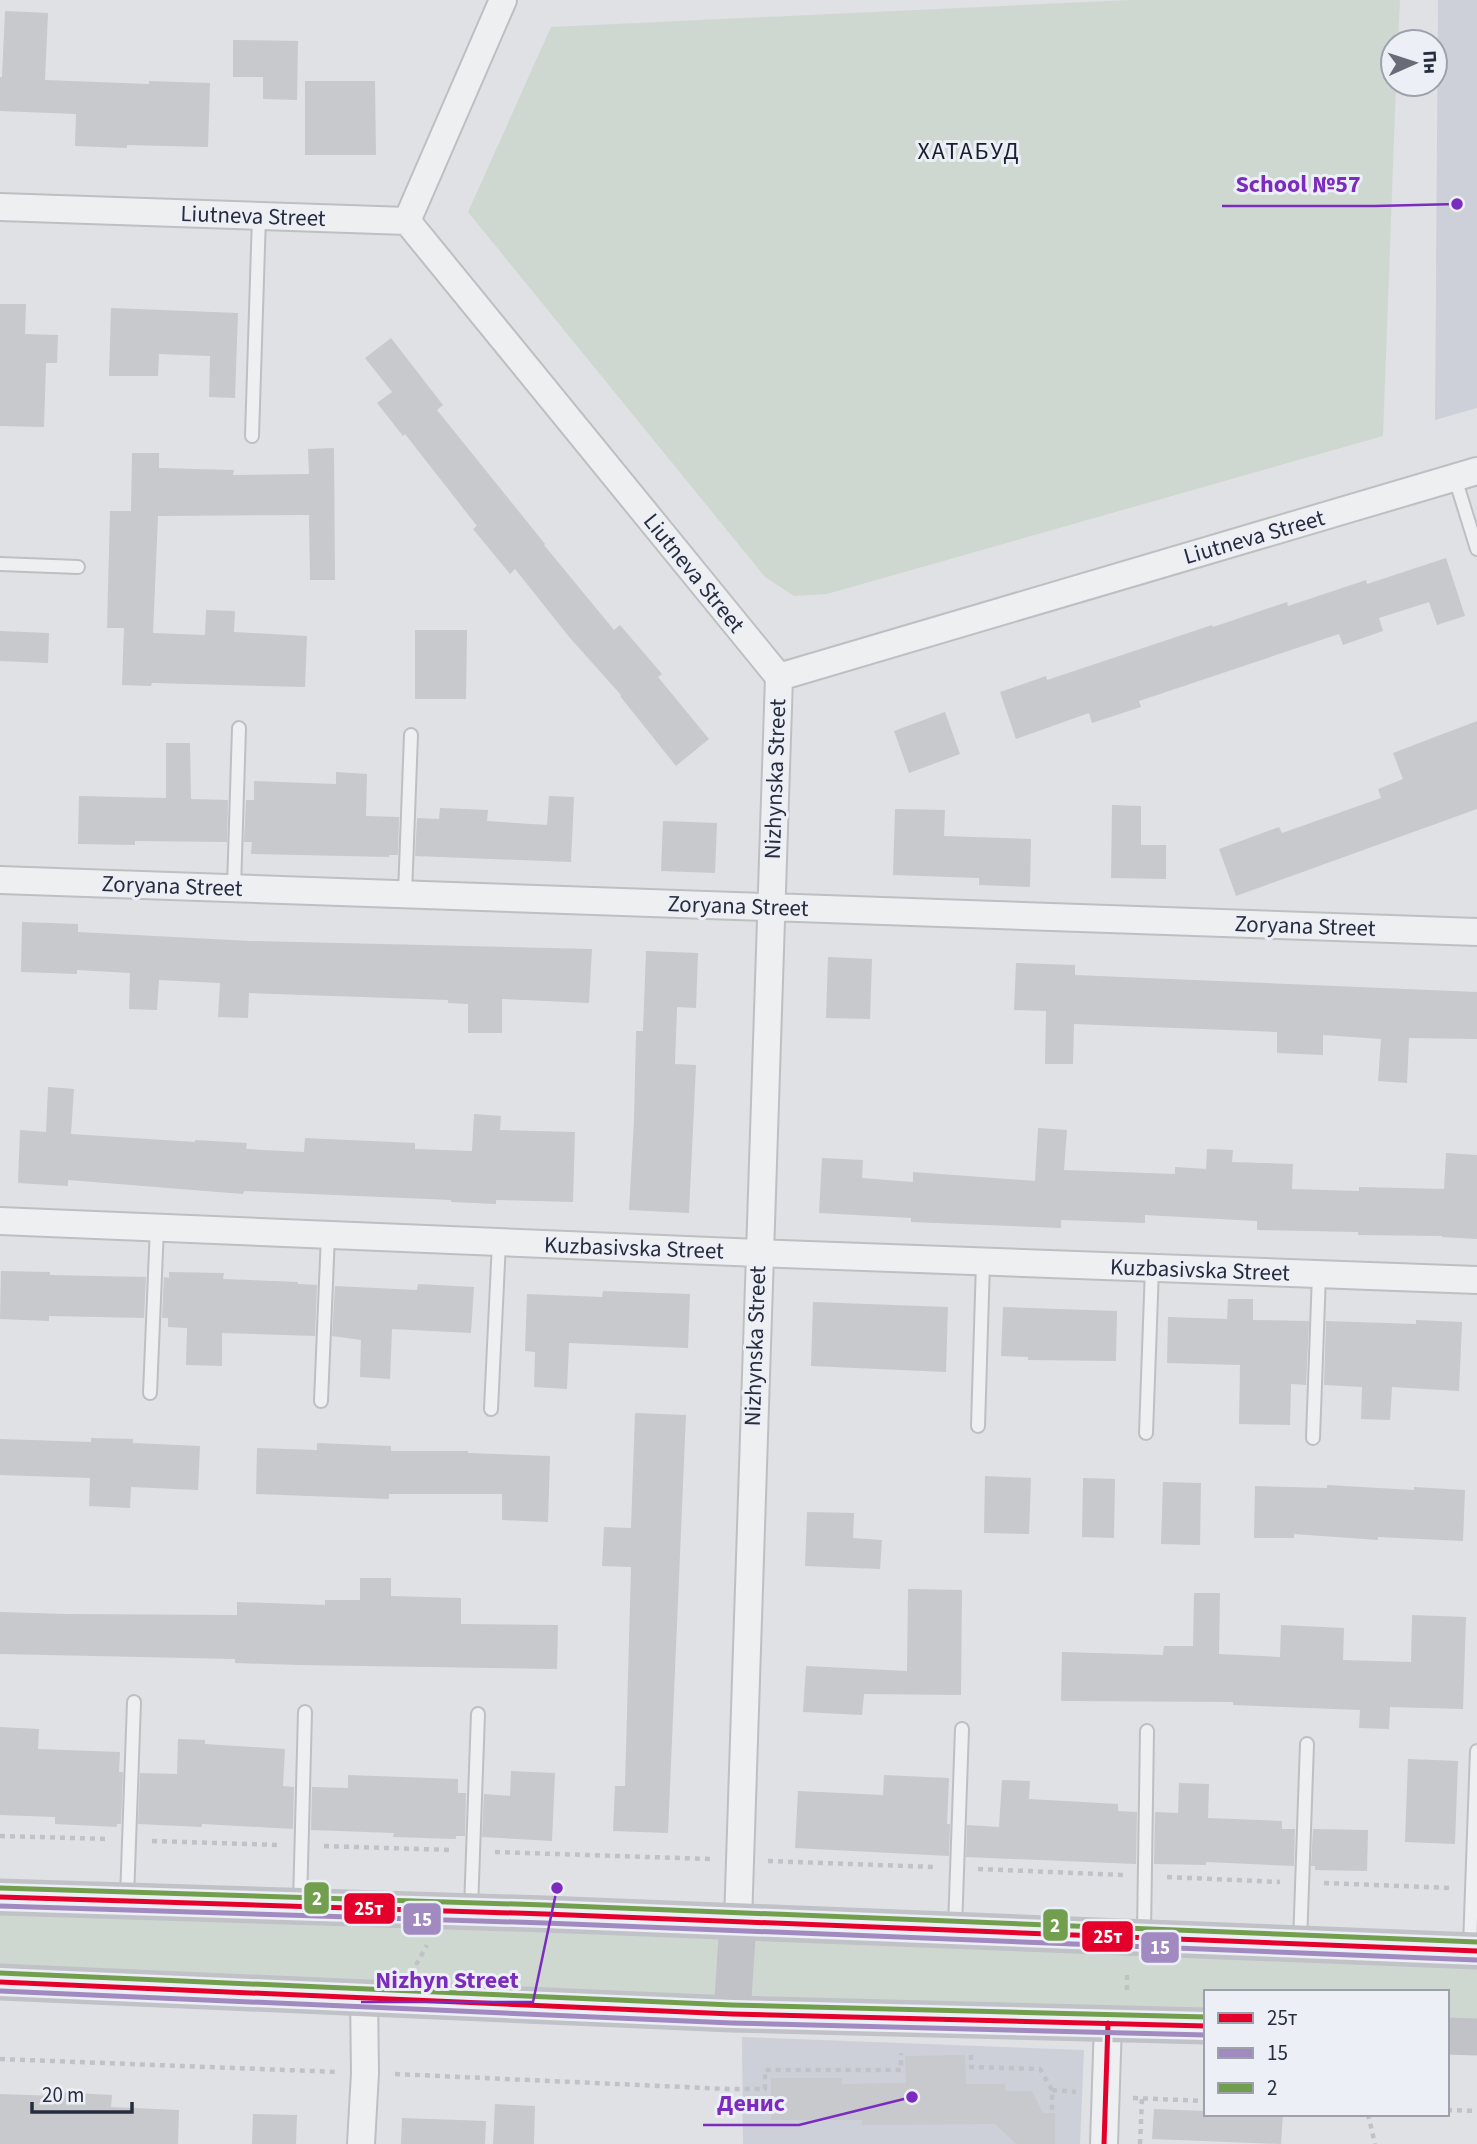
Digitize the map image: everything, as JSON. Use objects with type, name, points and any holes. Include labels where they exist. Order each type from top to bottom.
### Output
[{"type":"main road","points":[[0,1897],[955,1929],[1473,1951]]},
{"type":"main road","name":"Nizhynska Street","points":[[732,2014],[738,1922]]},
{"type":"main road","points":[[0,1982],[732,2014],[1204,2026]]},
{"type":"main road","points":[[1449,2036],[1477,2037]]},
{"type":"street","points":[[407,221],[503,0]]},
{"type":"street","name":"Liutneva Street","points":[[0,207],[407,221],[779,677],[1466,475]]},
{"type":"street","name":"Nizhynska Street","points":[[738,1922],[779,677]]},
{"type":"street","name":"Zoryana Street","points":[[0,880],[1477,932]]},
{"type":"street","name":"Kuzbasivska Street","points":[[0,1221],[1477,1280]]},
{"type":"street","points":[[361,2144],[365,2073],[380,1998]]},
{"type":"street","points":[[1104,2144],[1108,2023]]},
{"type":"lane","points":[[252,436],[259,216]]},
{"type":"lane","points":[[1466,475],[1477,549]]},
{"type":"lane","points":[[0,564],[78,567]]},
{"type":"lane","points":[[234,888],[239,728]]},
{"type":"lane","points":[[405,894],[411,735]]},
{"type":"lane","points":[[150,1393],[158,1227]]},
{"type":"lane","points":[[321,1401],[328,1235]]},
{"type":"lane","points":[[491,1409],[499,1242]]},
{"type":"lane","points":[[978,1426],[984,1262]]},
{"type":"lane","points":[[1146,1433],[1152,1268]]},
{"type":"lane","points":[[1312,1438],[1318,1274]]},
{"type":"lane","points":[[127,1901],[134,1703]]},
{"type":"lane","points":[[300,1907],[305,1712]]},
{"type":"lane","points":[[459,1912],[473,1851],[478,1714]]},
{"type":"lane","points":[[955,1929],[962,1729]]},
{"type":"lane","points":[[1144,1937],[1147,1731]]},
{"type":"lane","points":[[1300,1943],[1307,1744]]},
{"type":"lane","points":[[1473,1951],[1477,1751]]},
{"type":"path","points":[[0,1836],[740,1860]]},
{"type":"path","points":[[380,1998],[459,1912]]},
{"type":"path","points":[[667,2085],[765,2089],[765,2070],[901,2070],[901,2050],[912,2050]]},
{"type":"path","points":[[971,2050],[971,2067],[1040,2069],[1052,2090],[1052,2113]]},
{"type":"path","points":[[1122,2098],[1204,2101]]},
{"type":"path","points":[[1140,2144],[1142,2098]]},
{"type":"path","points":[[1449,2110],[1477,2111]]},
{"type":"path","points":[[1369,2116],[1376,2144]]},
{"type":"shaded area","points":[[1130,0],[1400,0],[1399,28],[1379,28],[1379,98],[1395,98],[1383,436],[827,594],[794,596],[765,577],[468,212],[551,27]]},
{"type":"shaded area","points":[[1438,0],[1477,0],[1477,408],[1435,420],[1437,98],[1449,98],[1449,28],[1438,28]]},
{"type":"shaded area","points":[[0,1895],[1477,1950],[1477,2039],[1449,2038],[1449,1990],[1204,1990],[1204,2030],[0,1982]]},
{"type":"shaded area","points":[[742,2037],[1084,2050],[1080,2144],[743,2144]]},
{"type":"building","points":[[5,11],[48,13],[45,80],[149,84],[149,81],[210,83],[208,147],[75,146],[76,114],[0,111]]},
{"type":"building","points":[[233,40],[298,41],[297,100],[263,99],[263,77],[233,77]]},
{"type":"building","points":[[305,81],[375,81],[376,155],[305,155]]},
{"type":"building","points":[[0,304],[26,304],[25,334],[58,335],[57,363],[46,363],[44,427],[0,426]]},
{"type":"building","points":[[111,308],[238,313],[235,398],[209,397],[210,356],[159,354],[158,376],[109,376]]},
{"type":"building","points":[[391,338],[443,405],[437,410],[544,545],[614,630],[620,625],[662,674],[658,677],[709,739],[676,766],[621,695],[570,638],[515,569],[510,574],[473,529],[477,526],[405,434],[403,436],[377,403],[392,392],[365,358]]},
{"type":"building","points":[[334,448],[335,580],[310,580],[309,515],[158,516],[153,633],[205,635],[206,610],[235,611],[234,632],[307,636],[305,687],[152,683],[151,686],[122,685],[124,628],[107,628],[110,511],[131,511],[132,453],[159,453],[159,468],[234,470],[233,475],[309,474],[308,449]]},
{"type":"building","points":[[1446,558],[1465,616],[1437,625],[1429,602],[1379,618],[1383,631],[1343,645],[1339,634],[1139,701],[1141,707],[1092,723],[1089,713],[1016,739],[1000,692],[1046,676],[1047,680],[1287,602],[1288,606],[1366,580],[1367,584]]},
{"type":"building","points":[[415,630],[467,630],[466,699],[415,699]]},
{"type":"building","points":[[0,631],[49,633],[48,663],[0,661]]},
{"type":"building","points":[[945,712],[960,754],[909,773],[894,731]]},
{"type":"building","points":[[1477,721],[1477,809],[1236,896],[1219,849],[1279,827],[1282,833],[1381,798],[1378,789],[1403,779],[1393,753]]},
{"type":"building","points":[[166,743],[190,743],[191,799],[228,800],[227,842],[135,841],[135,845],[78,844],[79,796],[166,798]]},
{"type":"building","points":[[336,772],[367,774],[366,816],[399,817],[398,855],[251,854],[252,842],[244,842],[246,800],[254,800],[254,781],[336,784]]},
{"type":"building","points":[[549,796],[574,797],[571,862],[415,856],[417,818],[439,819],[440,808],[488,810],[487,821],[547,825]]},
{"type":"building","points":[[1112,805],[1141,806],[1141,845],[1166,845],[1166,879],[1111,878]]},
{"type":"building","points":[[895,809],[945,810],[944,836],[1031,839],[1030,887],[979,885],[979,878],[893,875]]},
{"type":"building","points":[[663,821],[717,823],[715,873],[661,871]]},
{"type":"building","points":[[22,922],[78,924],[78,932],[251,941],[592,949],[589,1003],[502,999],[502,1033],[468,1033],[468,1004],[448,1003],[448,1000],[249,993],[248,1018],[218,1017],[220,983],[159,980],[157,1010],[129,1009],[130,973],[77,970],[77,974],[21,972]]},
{"type":"building","points":[[646,951],[698,953],[696,1008],[677,1007],[675,1064],[696,1065],[689,1213],[629,1210],[636,1031],[643,1031]]},
{"type":"building","points":[[828,957],[872,959],[870,1019],[826,1018]]},
{"type":"building","points":[[1016,963],[1075,965],[1075,975],[1477,992],[1477,1039],[1409,1038],[1407,1083],[1378,1081],[1381,1039],[1323,1035],[1323,1055],[1277,1053],[1277,1032],[1074,1024],[1073,1064],[1045,1064],[1046,1011],[1014,1010]]},
{"type":"building","points":[[48,1087],[74,1089],[71,1134],[247,1143],[246,1149],[304,1152],[305,1138],[415,1143],[415,1149],[472,1151],[474,1114],[501,1116],[500,1130],[575,1132],[573,1202],[496,1200],[496,1204],[244,1191],[243,1194],[68,1180],[68,1186],[18,1183],[20,1130],[46,1132]]},
{"type":"building","points":[[1038,1128],[1067,1130],[1064,1170],[1175,1174],[1175,1167],[1206,1169],[1207,1149],[1233,1150],[1232,1162],[1293,1164],[1292,1189],[1444,1189],[1446,1153],[1477,1155],[1477,1239],[1358,1235],[1358,1232],[1257,1230],[1257,1221],[1145,1215],[1145,1223],[1061,1220],[1061,1228],[911,1222],[911,1218],[819,1213],[822,1158],[863,1160],[862,1178],[913,1182],[913,1172],[1035,1181]]},
{"type":"building","points":[[1,1271],[146,1277],[144,1318],[49,1316],[49,1321],[0,1319]]},
{"type":"building","points":[[169,1272],[224,1273],[223,1279],[317,1285],[315,1336],[222,1333],[222,1366],[186,1365],[187,1328],[168,1327],[168,1318],[162,1318],[164,1277],[169,1278]]},
{"type":"building","points":[[418,1284],[474,1287],[471,1333],[392,1329],[390,1379],[360,1377],[361,1340],[332,1336],[335,1286],[417,1290]]},
{"type":"building","points":[[603,1291],[690,1294],[688,1348],[569,1343],[567,1389],[534,1387],[535,1352],[525,1351],[527,1294],[602,1297]]},
{"type":"building","points":[[1228,1299],[1253,1299],[1253,1320],[1309,1321],[1306,1385],[1291,1384],[1290,1425],[1239,1424],[1240,1365],[1167,1363],[1168,1317],[1227,1319]]},
{"type":"building","points":[[813,1302],[948,1307],[946,1372],[811,1366]]},
{"type":"building","points":[[1003,1307],[1117,1311],[1116,1361],[1028,1360],[1028,1357],[1001,1356]]},
{"type":"building","points":[[1416,1320],[1462,1322],[1459,1391],[1392,1387],[1390,1420],[1361,1419],[1362,1387],[1324,1385],[1326,1321],[1416,1324]]},
{"type":"building","points":[[635,1413],[686,1415],[668,1833],[613,1831],[615,1786],[625,1786],[631,1567],[602,1566],[604,1527],[631,1528]]},
{"type":"building","points":[[91,1438],[200,1446],[198,1490],[131,1487],[130,1508],[89,1506],[90,1478],[0,1475],[0,1439],[91,1442]]},
{"type":"building","points":[[317,1443],[391,1446],[391,1451],[468,1451],[550,1456],[548,1522],[502,1520],[502,1494],[389,1494],[389,1499],[256,1494],[257,1448],[317,1450]]},
{"type":"building","points":[[985,1476],[1031,1478],[1029,1534],[984,1533]]},
{"type":"building","points":[[1083,1478],[1115,1479],[1114,1538],[1082,1537]]},
{"type":"building","points":[[1163,1482],[1201,1483],[1200,1545],[1161,1544]]},
{"type":"building","points":[[1327,1485],[1465,1490],[1463,1541],[1378,1537],[1378,1540],[1294,1534],[1294,1538],[1254,1538],[1255,1486],[1327,1488]]},
{"type":"building","points":[[807,1512],[854,1513],[853,1538],[882,1540],[880,1569],[805,1566]]},
{"type":"building","points":[[360,1578],[391,1578],[391,1596],[461,1598],[461,1624],[558,1625],[557,1669],[299,1665],[235,1663],[235,1659],[0,1654],[0,1612],[237,1615],[237,1602],[325,1605],[325,1600],[360,1600]]},
{"type":"building","points":[[908,1589],[962,1590],[961,1695],[864,1694],[862,1715],[803,1712],[806,1666],[907,1671]]},
{"type":"building","points":[[1194,1593],[1220,1593],[1219,1654],[1280,1657],[1281,1625],[1344,1628],[1343,1660],[1411,1662],[1412,1615],[1466,1617],[1463,1709],[1390,1707],[1389,1729],[1359,1728],[1360,1710],[1233,1705],[1233,1702],[1061,1701],[1062,1652],[1163,1655],[1164,1646],[1193,1646]]},
{"type":"building","points":[[0,1727],[39,1729],[38,1749],[120,1752],[119,1772],[123,1772],[121,1824],[117,1824],[117,1827],[55,1824],[55,1817],[0,1815]]},
{"type":"building","points":[[178,1739],[205,1740],[205,1744],[285,1749],[283,1786],[294,1787],[293,1829],[138,1824],[140,1773],[177,1774]]},
{"type":"building","points":[[1408,1759],[1458,1761],[1455,1844],[1405,1842]]},
{"type":"building","points":[[511,1771],[555,1773],[552,1841],[482,1837],[484,1794],[510,1796]]},
{"type":"building","points":[[348,1775],[458,1779],[458,1793],[466,1793],[465,1836],[456,1836],[456,1839],[393,1837],[394,1833],[311,1830],[312,1787],[348,1788]]},
{"type":"building","points":[[884,1775],[949,1778],[949,1856],[795,1848],[798,1791],[883,1795]]},
{"type":"building","points":[[1002,1780],[1030,1781],[1029,1799],[1118,1804],[1118,1811],[1137,1812],[1136,1864],[966,1857],[967,1825],[999,1827]]},
{"type":"building","points":[[1179,1783],[1209,1784],[1208,1818],[1282,1821],[1282,1829],[1295,1829],[1294,1866],[1206,1862],[1206,1865],[1154,1864],[1155,1812],[1178,1813]]},
{"type":"building","points":[[1313,1829],[1368,1830],[1367,1871],[1315,1870],[1315,1866],[1311,1866]]},
{"type":"building","points":[[965,2055],[966,2084],[1005,2084],[1005,2091],[1032,2091],[1043,2113],[1055,2113],[1055,2144],[1016,2144],[995,2124],[862,2125],[862,2120],[771,2120],[771,2078],[842,2078],[842,2084],[906,2083],[905,2056]]},
{"type":"building","points":[[57,2092],[112,2095],[111,2107],[179,2110],[178,2144],[0,2144],[0,2094],[57,2096]]},
{"type":"building","points":[[495,2104],[535,2106],[534,2144],[493,2144]]},
{"type":"building","points":[[1154,2109],[1204,2111],[1204,2116],[1283,2116],[1281,2144],[1152,2139]]},
{"type":"building","points":[[253,2114],[297,2115],[296,2144],[252,2144]]},
{"type":"building","points":[[402,2118],[486,2121],[485,2144],[401,2144]]},
{"type":"transit line","name":"2","points":[[0,1888],[545,1905],[1477,1942]]},
{"type":"transit line","name":"25т","points":[[0,1897],[545,1914],[1477,1951]]},
{"type":"transit line","name":"15","points":[[0,1906],[545,1923],[1477,1960]]},
{"type":"transit line","name":"2","points":[[0,1973],[732,2005],[1204,2017]]},
{"type":"transit line","name":"25т","points":[[0,1982],[732,2014],[1204,2026]]},
{"type":"transit line","name":"15","points":[[0,1991],[732,2023],[1204,2035]]},
{"type":"transit line","name":"25т","points":[[1104,2144],[1108,2023]]},
{"type":"place","name":"School №57","points":[[1457,204]]},
{"type":"place","name":"Nizhyn Street","points":[[557,1888]]},
{"type":"place","name":"Денис","points":[[912,2097]]},
{"type":"district","name":"ХАТАБУД","points":[[969,151]]}]
